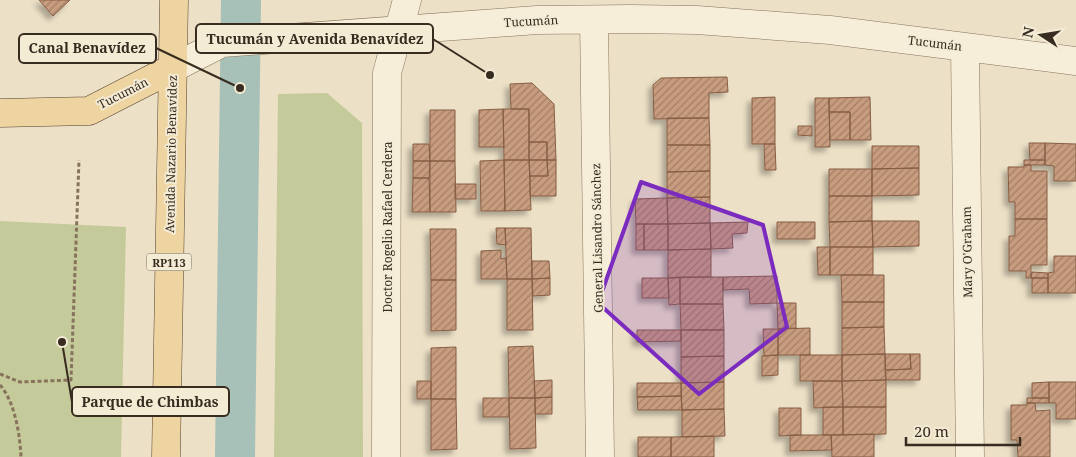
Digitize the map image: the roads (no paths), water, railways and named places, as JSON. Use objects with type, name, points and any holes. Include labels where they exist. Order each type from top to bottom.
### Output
[{"type":"main road","name":"Avenida Nazario Benavídez","points":[[166,457],[174,0]]},
{"type":"main road","name":"Tucumán","points":[[0,112],[90,111],[173,68]]},
{"type":"street","name":"Doctor Rogelio Rafael Cerdera","points":[[386,457],[387,73],[407,0]]},
{"type":"street","name":"Tucumán","points":[[173,68],[222,43],[537,20],[600,13],[830,30],[1076,61]]},
{"type":"street","name":"General Lisandro Sánchez","points":[[600,13],[600,457]]},
{"type":"street","name":"Mary O'Graham","points":[[965,47],[970,457]]},
{"type":"waterway","points":[[235,457],[241,0]]},
{"type":"place","name":"Tucumán y Avenida Benavídez","points":[[490,75]]},
{"type":"place","name":"Canal Benavídez","points":[[240,88]]},
{"type":"place","name":"Parque de Chimbas","points":[[62,342]]}]
